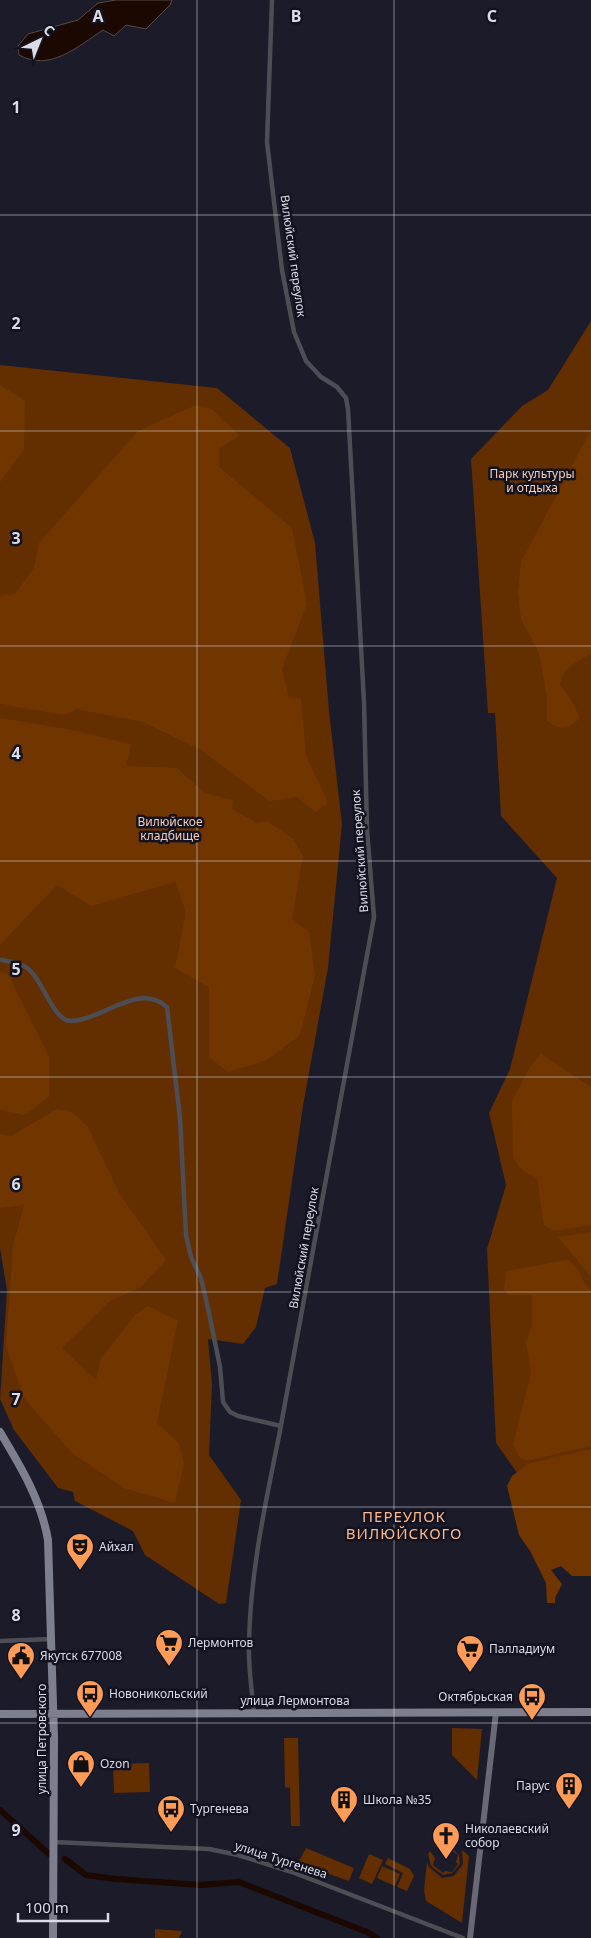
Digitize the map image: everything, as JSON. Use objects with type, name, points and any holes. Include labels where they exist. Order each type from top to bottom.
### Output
[{"type":"main road","name":"улица Петровского","points":[[0,1432],[34,1492],[45,1523],[52,1639],[54,1714],[53,1938]]},
{"type":"main road","name":"улица Лермонтова","points":[[0,1714],[591,1712]]},
{"type":"street","name":"Вилюйский переулок","points":[[254,1713],[248,1646],[253,1582],[261,1522],[281,1426],[374,917],[367,830],[364,702],[348,409],[346,398],[337,387],[321,377],[306,361],[294,332],[282,270],[267,142],[272,0]]},
{"type":"street","points":[[2,960],[24,965],[34,973],[60,1016],[68,1021],[80,1019],[141,998],[159,1000],[167,1007],[180,1118],[186,1235],[191,1257],[201,1278],[220,1367],[222,1402],[230,1412],[238,1416],[281,1426]]},
{"type":"street","points":[[0,1641],[52,1639]]},
{"type":"street","points":[[470,1938],[496,1712]]},
{"type":"street","name":"улица Тургенева","points":[[53,1842],[209,1850],[238,1855],[292,1872],[463,1938]]},
{"type":"green space","name":"Парк культуры и отдыха","points":[[591,321],[591,1498],[525,1484],[496,1443],[487,1249],[506,1185],[489,1113],[510,1069],[557,878],[501,816],[495,713],[488,713],[471,459],[522,406],[548,390]]},
{"type":"green space","name":"Вилюйское кладбище","points":[[0,365],[217,388],[290,448],[315,543],[329,711],[342,824],[328,968],[303,1106],[277,1284],[265,1288],[256,1327],[243,1344],[208,1339],[212,1384],[209,1455],[241,1500],[226,1603],[219,1604],[145,1555],[133,1531],[75,1501],[73,1492],[58,1488],[14,1430],[0,1399],[7,1290],[0,1248]]},
{"type":"green space","points":[[0,385],[25,401],[24,450],[0,482]]},
{"type":"green space","points":[[196,405],[212,409],[240,436],[219,448],[219,467],[292,528],[307,604],[282,669],[289,697],[301,699],[306,755],[328,803],[315,812],[297,797],[270,801],[199,749],[143,722],[76,709],[65,715],[0,704],[0,596],[15,594],[34,568],[39,543],[138,431]]},
{"type":"green space","points":[[591,430],[591,654],[571,666],[562,678],[560,684],[572,701],[580,718],[568,727],[561,728],[547,721],[547,697],[539,653],[521,619],[518,592],[521,562]]},
{"type":"green space","points":[[0,718],[66,729],[131,744],[126,766],[177,768],[205,793],[233,800],[232,809],[257,823],[267,821],[293,839],[303,856],[292,919],[309,932],[315,976],[300,1035],[267,1060],[228,1072],[209,1057],[209,987],[175,968],[186,912],[175,882],[91,906],[57,885],[0,945]]},
{"type":"green space","points":[[0,972],[8,974],[49,1056],[49,1097],[24,1115],[0,1110]]},
{"type":"green space","points":[[541,1054],[591,1087],[591,1225],[554,1231],[544,1225],[537,1178],[523,1171],[513,1158],[512,1101],[530,1067]]},
{"type":"green space","points":[[57,1109],[72,1112],[88,1127],[119,1193],[166,1260],[141,1287],[110,1301],[62,1348],[96,1380],[101,1358],[136,1314],[148,1306],[178,1321],[157,1423],[179,1443],[184,1464],[175,1503],[124,1488],[72,1453],[24,1398],[6,1346],[13,1246],[24,1205],[0,1208],[0,1134],[11,1136]]},
{"type":"green space","points":[[591,1232],[591,1277],[558,1237]]},
{"type":"green space","points":[[567,1260],[575,1266],[591,1290],[591,1446],[527,1461],[519,1457],[513,1444],[531,1373],[526,1342],[532,1325],[532,1295],[508,1295],[504,1290],[506,1271]]},
{"type":"green space","points":[[591,1449],[591,1576],[572,1576],[561,1566],[551,1570],[562,1584],[555,1598],[555,1603],[547,1603],[546,1583],[530,1551],[519,1535],[507,1486],[512,1476],[530,1463]]},
{"type":"green space","points":[[452,1728],[482,1729],[477,1780],[452,1755]]},
{"type":"green space","points":[[284,1738],[298,1738],[300,1826],[291,1826],[290,1788],[285,1787]]},
{"type":"green space","points":[[149,1763],[150,1792],[114,1793],[113,1764]]},
{"type":"green space","points":[[435,1844],[448,1845],[459,1855],[460,1864],[452,1873],[443,1875],[431,1866],[428,1854],[430,1851],[435,1858],[433,1865],[443,1873],[445,1871],[452,1872],[458,1864],[456,1862],[458,1855],[447,1847],[441,1850],[436,1846],[434,1848]]},
{"type":"green space","points":[[306,1848],[354,1868],[349,1881],[298,1863]]},
{"type":"green space","points":[[462,1850],[469,1856],[462,1923],[426,1901],[424,1890],[427,1862],[429,1867],[442,1878],[454,1876],[463,1864]]},
{"type":"green space","points":[[369,1854],[383,1860],[372,1884],[359,1878]]},
{"type":"green space","points":[[388,1858],[410,1869],[414,1876],[407,1891],[397,1887],[403,1873],[385,1864]]},
{"type":"green space","points":[[382,1866],[400,1874],[395,1886],[377,1878]]},
{"type":"green space","points":[[155,1929],[182,1931],[179,1938],[155,1938]]},
{"type":"shaded area","points":[[116,0],[172,0],[170,5],[146,29],[126,25],[114,36],[103,30],[73,50],[52,59],[42,61],[30,60],[19,55],[18,46],[28,34],[78,20],[98,3]]},
{"type":"waterway","points":[[0,1810],[49,1854]]},
{"type":"waterway","points":[[65,1859],[86,1875],[116,1879],[201,1885],[239,1882],[367,1932],[377,1938]]},
{"type":"place","name":"Айхал","points":[[80,1571]]},
{"type":"place","name":"Лермонтов","points":[[169,1667]]},
{"type":"place","name":"Палладиум","points":[[470,1673]]},
{"type":"place","name":"Якутск 677008","points":[[21,1680]]},
{"type":"place","name":"Новоникольский","points":[[90,1718]]},
{"type":"place","name":"Октябрьская","points":[[532,1721]]},
{"type":"place","name":"Ozon","points":[[81,1788]]},
{"type":"place","name":"Парус","points":[[569,1810]]},
{"type":"place","name":"Школа №35","points":[[344,1824]]},
{"type":"place","name":"Тургенева","points":[[171,1833]]},
{"type":"place","name":"Николаевский собор","points":[[446,1860]]},
{"type":"district","name":"ПЕРЕУЛОК ВИЛЮЙСКОГО","points":[[404,1526]]}]
